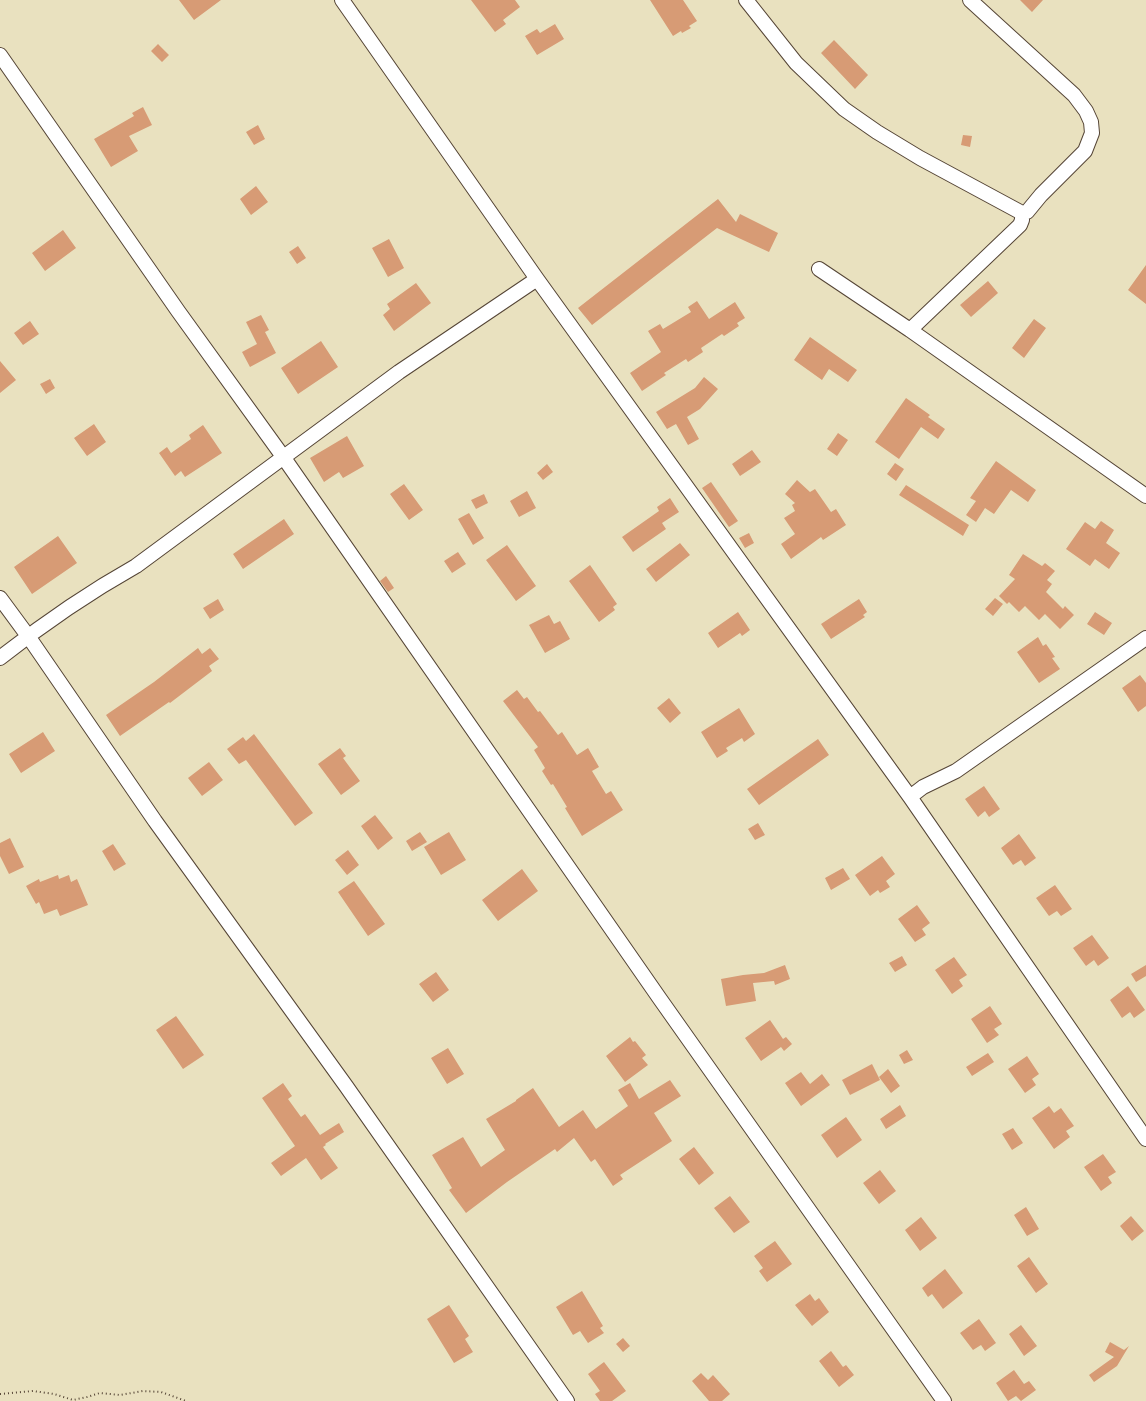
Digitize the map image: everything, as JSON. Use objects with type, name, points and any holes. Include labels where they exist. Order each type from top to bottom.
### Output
[{"type":"street","points":[[342,0],[537,279],[910,797],[1146,1139]]},
{"type":"street","points":[[746,0],[796,64],[844,109],[877,132],[920,158],[1022,213],[1027,212],[1041,195],[1085,151],[1092,133],[1091,122],[1086,111],[1074,95],[970,0]]},
{"type":"street","points":[[0,55],[174,305],[284,458],[660,999],[944,1401]]},
{"type":"street","points":[[910,330],[1020,226],[1022,213]]},
{"type":"street","points":[[819,269],[910,330],[1146,496]]},
{"type":"street","points":[[0,658],[28,636],[108,582],[136,566],[399,372],[537,279]]},
{"type":"street","points":[[0,598],[28,636],[155,820],[346,1086],[567,1401]]},
{"type":"street","points":[[910,797],[923,787],[956,771],[1146,638]]},
{"type":"path","points":[[0,1394],[33,1391],[54,1394],[73,1400],[100,1393],[120,1395],[143,1391],[161,1392],[186,1401]]},
{"type":"building","points":[[179,0],[221,0],[194,20]]},
{"type":"building","points":[[471,0],[515,0],[520,7],[503,20],[506,24],[495,32]]},
{"type":"building","points":[[650,0],[683,0],[697,21],[689,26],[691,28],[682,33],[681,31],[673,36]]},
{"type":"building","points":[[1020,0],[1043,0],[1032,12]]},
{"type":"building","points":[[555,24],[564,39],[537,55],[525,36],[537,29],[540,33]]},
{"type":"building","points":[[834,40],[868,75],[855,89],[821,53]]},
{"type":"building","points":[[158,44],[169,55],[162,62],[151,51]]},
{"type":"building","points":[[143,107],[152,125],[129,136],[138,151],[111,167],[94,139],[134,116],[132,113]]},
{"type":"building","points":[[258,125],[265,139],[254,145],[246,132]]},
{"type":"building","points":[[963,135],[972,136],[970,147],[961,145]]},
{"type":"building","points":[[256,186],[268,202],[251,215],[240,199]]},
{"type":"building","points":[[718,199],[736,222],[740,214],[778,233],[769,252],[717,228],[592,325],[578,308]]},
{"type":"building","points":[[63,230],[76,248],[45,271],[32,253]]},
{"type":"building","points":[[389,239],[404,268],[388,277],[372,248]]},
{"type":"building","points":[[298,246],[306,258],[297,264],[289,252]]},
{"type":"building","points":[[1146,265],[1146,304],[1128,290]]},
{"type":"building","points":[[988,281],[998,293],[971,317],[960,305]]},
{"type":"building","points":[[416,283],[431,303],[394,331],[383,315],[390,309],[387,304]]},
{"type":"building","points":[[697,301],[709,319],[735,302],[745,318],[737,323],[739,326],[724,336],[722,334],[701,348],[703,352],[688,362],[686,359],[664,373],[666,375],[642,391],[630,373],[661,352],[648,331],[660,324],[663,329],[691,312],[688,307]]},
{"type":"building","points":[[261,315],[269,330],[265,332],[276,353],[250,367],[242,352],[257,344],[246,322]]},
{"type":"building","points":[[1034,319],[1046,328],[1024,358],[1012,348]]},
{"type":"building","points":[[30,321],[39,334],[23,345],[14,333]]},
{"type":"building","points":[[810,337],[857,370],[848,382],[829,369],[822,380],[794,360]]},
{"type":"building","points":[[321,341],[338,367],[298,394],[281,368]]},
{"type":"building","points":[[0,361],[16,380],[0,393]]},
{"type":"building","points":[[704,377],[718,389],[700,409],[687,417],[699,439],[688,445],[676,424],[667,429],[656,412],[695,388]]},
{"type":"building","points":[[50,379],[55,388],[46,394],[40,384]]},
{"type":"building","points":[[906,398],[930,415],[928,417],[945,429],[938,439],[921,427],[899,459],[875,442]]},
{"type":"building","points":[[94,424],[106,442],[87,456],[74,438]]},
{"type":"building","points":[[203,425],[222,453],[185,477],[181,471],[175,476],[159,453],[167,447],[171,453],[191,439],[189,435]]},
{"type":"building","points":[[838,433],[848,440],[837,456],[827,449]]},
{"type":"building","points":[[347,436],[364,466],[343,478],[339,472],[324,482],[310,458]]},
{"type":"building","points":[[752,450],[761,462],[740,476],[732,464]]},
{"type":"building","points":[[996,461],[1036,490],[1028,502],[1011,490],[994,514],[985,508],[976,522],[966,515],[976,501],[970,498]]},
{"type":"building","points":[[895,463],[904,469],[896,481],[887,474]]},
{"type":"building","points":[[547,464],[553,472],[543,480],[537,473]]},
{"type":"building","points":[[797,480],[810,492],[815,489],[831,512],[836,509],[846,525],[823,540],[821,537],[791,559],[781,544],[795,534],[784,518],[795,511],[792,505],[795,503],[785,494]]},
{"type":"building","points":[[711,482],[738,521],[729,527],[702,488]]},
{"type":"building","points":[[404,484],[423,510],[409,520],[390,494]]},
{"type":"building","points":[[906,485],[969,525],[963,536],[899,495]]},
{"type":"building","points":[[527,491],[536,508],[519,517],[510,501]]},
{"type":"building","points":[[484,494],[488,503],[476,509],[471,500]]},
{"type":"building","points":[[670,498],[679,512],[662,523],[666,529],[633,552],[622,537],[659,511],[657,507]]},
{"type":"building","points":[[469,513],[484,538],[473,545],[458,519]]},
{"type":"building","points":[[284,519],[294,534],[243,569],[233,554]]},
{"type":"building","points":[[1101,521],[1114,530],[1106,543],[1120,553],[1109,569],[1095,559],[1090,566],[1066,549],[1085,522],[1095,529]]},
{"type":"building","points":[[749,533],[754,543],[745,548],[739,538]]},
{"type":"building","points":[[58,536],[77,563],[32,594],[14,567]]},
{"type":"building","points":[[680,543],[690,555],[656,582],[646,569]]},
{"type":"building","points":[[507,545],[536,586],[516,601],[486,560]]},
{"type":"building","points":[[458,552],[466,564],[452,573],[444,561]]},
{"type":"building","points":[[1023,554],[1042,566],[1045,563],[1055,571],[1047,580],[1052,584],[1046,592],[1063,609],[1065,606],[1074,615],[1060,629],[1045,614],[1039,620],[1025,606],[1019,612],[1009,602],[1007,604],[999,596],[1015,579],[1009,575]]},
{"type":"building","points":[[590,565],[617,604],[613,607],[615,610],[599,622],[569,581]]},
{"type":"building","points":[[386,576],[394,588],[388,592],[380,581]]},
{"type":"building","points":[[995,598],[1003,604],[993,616],[985,609]]},
{"type":"building","points":[[218,599],[224,610],[210,619],[203,608]]},
{"type":"building","points":[[859,599],[867,612],[863,615],[865,617],[831,639],[821,624]]},
{"type":"building","points":[[738,612],[750,630],[742,636],[740,633],[718,648],[708,633]]},
{"type":"building","points":[[1095,612],[1112,623],[1104,635],[1087,624]]},
{"type":"building","points":[[549,615],[554,624],[560,621],[570,639],[545,653],[529,625]]},
{"type":"building","points":[[1038,637],[1043,646],[1046,644],[1055,657],[1052,658],[1060,669],[1039,683],[1017,652]]},
{"type":"building","points":[[198,648],[202,654],[210,648],[219,659],[209,666],[212,671],[170,703],[169,702],[120,736],[106,715],[154,682]]},
{"type":"building","points":[[1140,675],[1146,683],[1146,706],[1138,712],[1122,688]]},
{"type":"building","points":[[517,690],[524,699],[527,697],[538,712],[540,711],[558,735],[562,732],[577,755],[588,748],[599,767],[592,771],[606,794],[611,791],[623,810],[582,836],[565,808],[567,807],[553,784],[551,785],[542,771],[545,768],[534,750],[538,747],[503,701]]},
{"type":"building","points":[[669,698],[681,713],[670,723],[657,708]]},
{"type":"building","points":[[739,708],[755,734],[744,742],[742,738],[726,748],[728,751],[717,758],[701,732]]},
{"type":"building","points":[[43,732],[55,751],[21,773],[9,754]]},
{"type":"building","points":[[254,734],[313,813],[295,826],[246,760],[239,764],[227,749],[243,737],[246,741]]},
{"type":"building","points":[[818,739],[829,755],[759,805],[747,789]]},
{"type":"building","points":[[340,748],[346,756],[343,758],[360,781],[341,795],[318,764]]},
{"type":"building","points":[[209,762],[223,780],[202,796],[188,778]]},
{"type":"building","points":[[984,786],[1000,809],[989,817],[985,811],[978,817],[965,799]]},
{"type":"building","points":[[375,815],[393,838],[378,850],[361,826]]},
{"type":"building","points":[[758,823],[765,835],[755,840],[748,829]]},
{"type":"building","points":[[420,832],[427,842],[412,851],[406,841]]},
{"type":"building","points":[[449,832],[466,860],[441,875],[424,847]]},
{"type":"building","points":[[1019,834],[1036,858],[1025,866],[1021,860],[1013,865],[1001,848]]},
{"type":"building","points":[[10,838],[24,867],[9,874],[0,856],[0,843]]},
{"type":"building","points":[[113,844],[126,864],[114,871],[102,851]]},
{"type":"building","points":[[348,850],[359,865],[347,875],[335,860]]},
{"type":"building","points":[[882,856],[895,874],[886,881],[890,887],[880,893],[878,890],[870,896],[855,875]]},
{"type":"building","points":[[843,868],[850,879],[831,890],[825,878]]},
{"type":"building","points":[[522,869],[538,891],[498,921],[482,900]]},
{"type":"building","points":[[58,875],[59,879],[69,875],[71,882],[77,879],[88,905],[60,916],[57,909],[44,914],[39,902],[36,904],[26,886],[39,879],[40,882]]},
{"type":"building","points":[[354,881],[385,924],[368,936],[338,892]]},
{"type":"building","points":[[1055,885],[1072,909],[1061,916],[1057,911],[1049,916],[1036,898]]},
{"type":"building","points":[[917,905],[930,923],[922,929],[926,935],[915,942],[898,919]]},
{"type":"building","points":[[1092,935],[1109,958],[1098,966],[1094,960],[1086,966],[1073,948]]},
{"type":"building","points":[[902,956],[907,965],[895,972],[889,963]]},
{"type":"building","points":[[954,957],[967,975],[959,980],[963,986],[952,994],[935,970]]},
{"type":"building","points":[[785,965],[790,979],[775,985],[774,981],[753,983],[756,1001],[726,1006],[721,979],[764,973]]},
{"type":"building","points":[[1146,965],[1146,976],[1136,982],[1131,974]]},
{"type":"building","points":[[436,972],[449,990],[433,1002],[419,984]]},
{"type":"building","points":[[1128,986],[1145,1010],[1134,1018],[1130,1012],[1122,1018],[1110,1000]]},
{"type":"building","points":[[990,1006],[1002,1024],[994,1029],[999,1035],[987,1043],[971,1019]]},
{"type":"building","points":[[176,1016],[204,1055],[183,1069],[156,1030]]},
{"type":"building","points":[[770,1020],[783,1039],[786,1037],[792,1044],[784,1051],[781,1047],[761,1061],[745,1038]]},
{"type":"building","points":[[630,1037],[646,1055],[642,1058],[648,1065],[625,1082],[606,1056]]},
{"type":"building","points":[[448,1048],[464,1074],[447,1084],[431,1058]]},
{"type":"building","points":[[907,1050],[913,1060],[904,1064],[899,1055]]},
{"type":"building","points":[[988,1053],[994,1062],[972,1076],[966,1067]]},
{"type":"building","points":[[1027,1056],[1039,1074],[1032,1079],[1036,1085],[1025,1093],[1008,1069]]},
{"type":"building","points":[[872,1064],[880,1080],[850,1095],[842,1080]]},
{"type":"building","points":[[888,1069],[900,1086],[891,1093],[879,1077]]},
{"type":"building","points":[[801,1072],[810,1084],[822,1074],[830,1085],[801,1106],[785,1083]]},
{"type":"building","points":[[670,1080],[681,1096],[654,1113],[672,1141],[620,1175],[623,1179],[613,1186],[595,1159],[591,1162],[574,1138],[557,1152],[555,1149],[507,1182],[466,1213],[449,1190],[452,1188],[432,1155],[463,1137],[481,1167],[505,1150],[486,1119],[516,1101],[533,1088],[559,1127],[583,1110],[596,1129],[628,1106],[618,1090],[630,1083],[639,1099]]},
{"type":"building","points":[[283,1083],[292,1096],[288,1099],[301,1117],[305,1114],[320,1135],[339,1123],[344,1132],[325,1144],[326,1145],[323,1147],[338,1168],[321,1180],[306,1158],[281,1176],[271,1163],[295,1146],[262,1098]]},
{"type":"building","points":[[900,1105],[906,1116],[886,1129],[880,1119]]},
{"type":"building","points":[[1049,1106],[1054,1113],[1061,1108],[1074,1126],[1066,1131],[1070,1137],[1054,1149],[1032,1118]]},
{"type":"building","points":[[846,1117],[862,1140],[837,1158],[821,1135]]},
{"type":"building","points":[[1013,1128],[1023,1143],[1012,1150],[1002,1134]]},
{"type":"building","points":[[694,1147],[714,1173],[699,1185],[679,1159]]},
{"type":"building","points":[[1103,1154],[1116,1172],[1108,1177],[1112,1183],[1101,1191],[1084,1167]]},
{"type":"building","points":[[880,1170],[896,1191],[879,1204],[863,1183]]},
{"type":"building","points":[[730,1196],[750,1222],[734,1233],[714,1208]]},
{"type":"building","points":[[1026,1207],[1039,1229],[1027,1236],[1014,1215]]},
{"type":"building","points":[[1131,1216],[1144,1231],[1132,1241],[1120,1226]]},
{"type":"building","points":[[921,1217],[937,1238],[920,1251],[905,1230]]},
{"type":"building","points":[[775,1241],[792,1264],[767,1282],[759,1271],[763,1268],[754,1256]]},
{"type":"building","points":[[1029,1257],[1048,1284],[1036,1293],[1017,1266]]},
{"type":"building","points":[[945,1269],[963,1293],[943,1309],[932,1294],[928,1297],[922,1288]]},
{"type":"building","points":[[582,1291],[603,1326],[600,1328],[604,1333],[588,1343],[580,1331],[573,1335],[556,1307]]},
{"type":"building","points":[[810,1294],[815,1301],[819,1298],[829,1312],[812,1326],[795,1305]]},
{"type":"building","points":[[449,1305],[469,1336],[465,1339],[473,1352],[454,1363],[427,1319]]},
{"type":"building","points":[[979,1319],[996,1343],[985,1351],[981,1345],[973,1350],[960,1333]]},
{"type":"building","points":[[1021,1325],[1037,1346],[1024,1356],[1009,1334]]},
{"type":"building","points":[[623,1338],[630,1346],[623,1352],[616,1344]]},
{"type":"building","points":[[1110,1342],[1124,1350],[1129,1346],[1117,1366],[1094,1382],[1089,1375],[1114,1357],[1105,1352]]},
{"type":"building","points":[[831,1351],[843,1367],[846,1365],[854,1375],[839,1387],[819,1361]]},
{"type":"building","points":[[604,1362],[626,1391],[612,1401],[600,1401],[595,1394],[600,1391],[588,1374]]},
{"type":"building","points":[[1014,1370],[1024,1384],[1029,1381],[1036,1390],[1021,1401],[1016,1396],[1008,1401],[996,1383]]},
{"type":"building","points":[[701,1373],[708,1380],[713,1375],[730,1394],[722,1401],[709,1401],[692,1381]]}]
